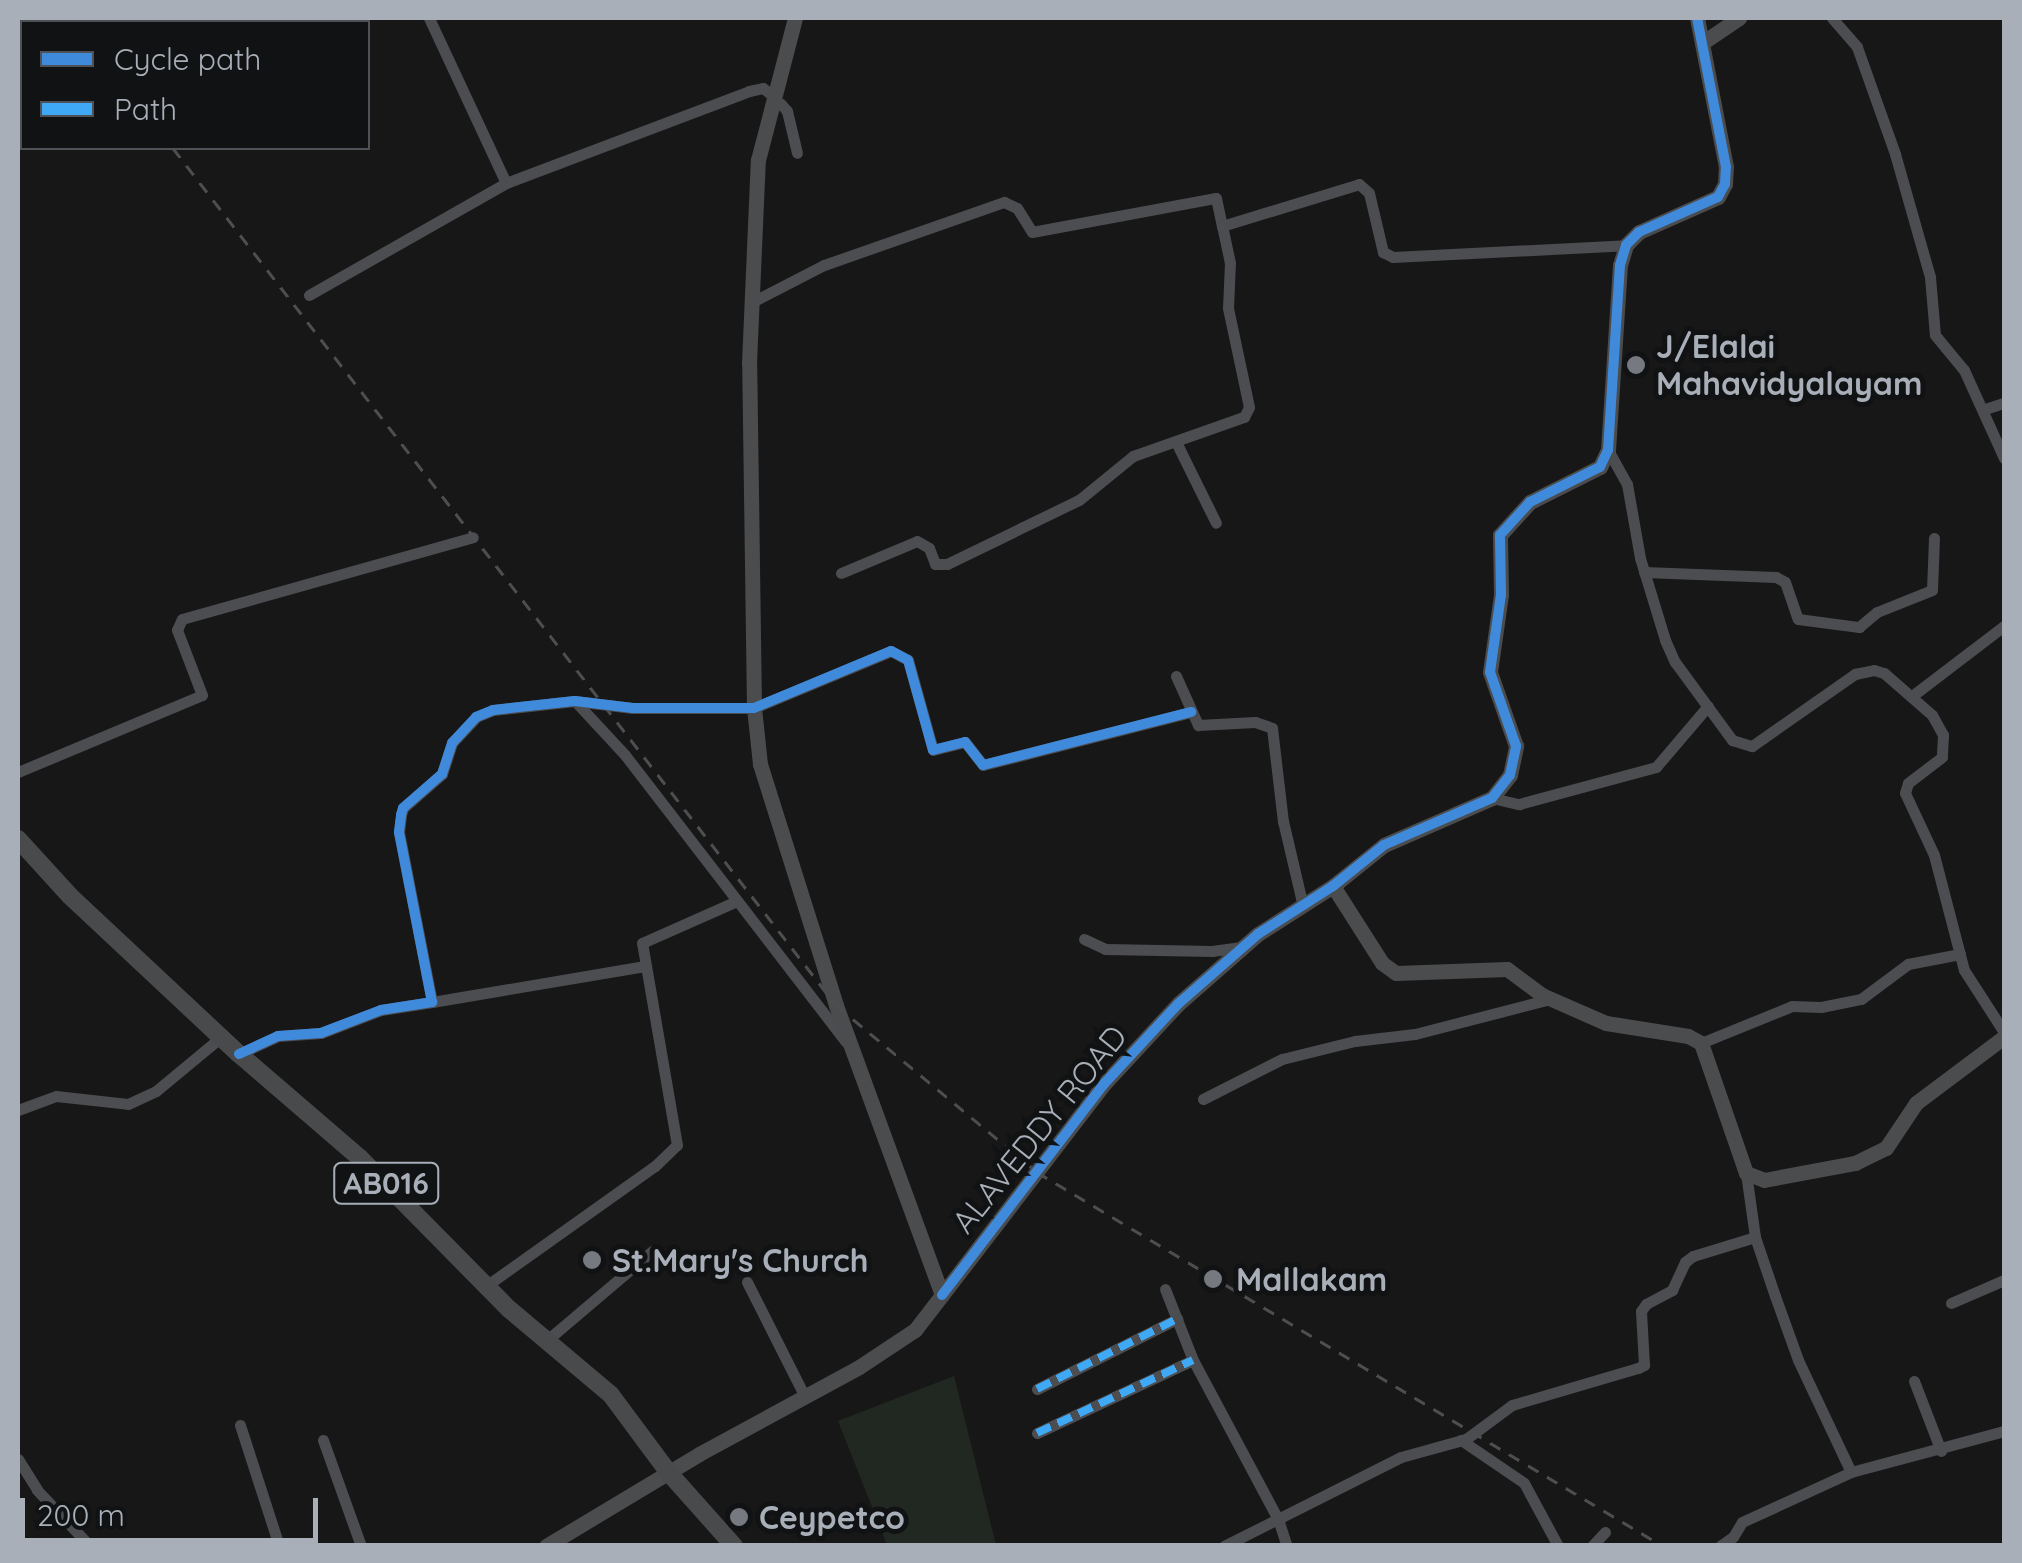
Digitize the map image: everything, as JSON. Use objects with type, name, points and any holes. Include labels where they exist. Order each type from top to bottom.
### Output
[{"type":"main road","name":"AB016","points":[[21,851],[221,1037],[360,1158],[486,1286],[611,1395],[669,1473],[734,1546]]},
{"type":"street","points":[[429,18],[506,184]]},
{"type":"street","points":[[796,18],[758,160],[752,302],[754,708],[760,764],[854,1054],[942,1295]]},
{"type":"street","points":[[1697,18],[1726,167],[1725,184],[1718,196],[1639,232],[1626,245],[1620,266],[1608,450],[1600,467],[1530,502],[1500,535],[1501,595],[1491,680],[1516,746],[1510,775],[1492,798],[1520,804],[1656,767],[1708,706]]},
{"type":"street","points":[[1702,43],[1739,18]]},
{"type":"street","points":[[1832,18],[1857,48],[1895,154],[1930,277],[1934,334],[1964,370],[2004,458]]},
{"type":"street","points":[[309,295],[506,184],[749,91],[763,88],[772,101],[787,110],[797,153]]},
{"type":"street","points":[[1222,226],[1359,184],[1369,193],[1383,252],[1393,257],[1626,245]]},
{"type":"street","points":[[752,302],[824,265],[1004,202],[1017,208],[1032,232],[1216,198],[1230,262],[1228,308],[1250,407],[1244,417],[1133,456],[1079,500],[947,564],[936,564],[929,548],[917,541],[840,573]]},
{"type":"street","points":[[1985,409],[2004,403]]},
{"type":"street","points":[[1176,442],[1216,523]]},
{"type":"street","points":[[1608,450],[1626,484],[1644,572],[1675,662],[1732,740],[1752,746],[1856,674],[1884,673],[1932,715],[1944,747],[1942,757],[1908,782],[1904,793],[1934,855],[1972,988],[2004,1034],[1916,1103],[1886,1148],[1855,1162],[1784,1180],[1764,1180],[1746,1173]]},
{"type":"street","points":[[18,772],[202,695],[177,630],[182,619],[473,537]]},
{"type":"street","points":[[1644,572],[1776,577],[1785,582],[1798,620],[1859,627],[1877,612],[1932,590],[1934,538]]},
{"type":"street","points":[[1912,696],[2004,626]]},
{"type":"street","points":[[432,1002],[399,832],[403,808],[442,774],[452,744],[476,717],[493,710],[576,702],[633,708],[754,708],[891,651],[908,660],[932,750],[970,743],[984,764],[1191,712]]},
{"type":"street","points":[[1176,676],[1198,724],[1207,728],[1255,722],[1272,728],[1283,821],[1302,906]]},
{"type":"street","points":[[576,702],[625,755],[854,1054]]},
{"type":"street","name":"ALAVEDDY ROAD","points":[[546,1546],[859,1367],[915,1330],[1103,1085],[1178,1004],[1242,947],[1333,886],[1384,844],[1492,798]]},
{"type":"street","points":[[1333,886],[1382,963],[1396,973],[1507,969],[1550,999],[1606,1022],[1688,1036],[1701,1043],[1746,1173],[1755,1238],[1798,1360],[1851,1472]]},
{"type":"street","points":[[486,1286],[669,1156],[677,1145],[642,943],[736,900]]},
{"type":"street","points":[[1084,939],[1106,949],[1212,951],[1242,947]]},
{"type":"street","points":[[1701,1043],[1792,1006],[1821,1007],[1862,998],[1908,964],[1960,954]]},
{"type":"street","points":[[240,1054],[278,1036],[321,1033],[381,1010],[646,966]]},
{"type":"street","points":[[1203,1099],[1282,1059],[1355,1042],[1415,1034],[1550,999]]},
{"type":"street","points":[[18,1110],[56,1096],[128,1104],[156,1091],[221,1037]]},
{"type":"street","points":[[1224,1546],[1400,1457],[1461,1440],[1512,1404],[1644,1364],[1641,1311],[1646,1304],[1672,1290],[1680,1269],[1693,1256],[1755,1238]]},
{"type":"street","points":[[546,1341],[652,1252]]},
{"type":"street","points":[[1951,1303],[2004,1280]]},
{"type":"street","points":[[747,1282],[804,1395]]},
{"type":"street","points":[[1165,1289],[1193,1360],[1278,1519],[1287,1546]]},
{"type":"street","points":[[1038,1389],[1177,1319]]},
{"type":"street","points":[[1037,1433],[1193,1360]]},
{"type":"street","points":[[1914,1381],[1941,1451]]},
{"type":"street","points":[[240,1425],[279,1546]]},
{"type":"street","points":[[1720,1546],[1742,1522],[1851,1472],[1941,1451],[2004,1431]]},
{"type":"street","points":[[323,1440],[360,1546]]},
{"type":"street","points":[[1461,1440],[1524,1483],[1558,1546]]},
{"type":"street","points":[[18,1459],[37,1490],[90,1546]]},
{"type":"street","points":[[1592,1546],[1606,1532]]},
{"type":"shaded area","points":[[954,1376],[996,1545],[887,1545],[838,1421]]},
{"type":"railway","points":[[175,150],[836,1005],[1037,1172],[1663,1546]]},
{"type":"marked path","points":[[1037,1389],[1177,1319]]},
{"type":"marked path","points":[[1037,1433],[1193,1360]]},
{"type":"cycle path","points":[[942,1295],[1103,1085],[1178,1004],[1258,934],[1333,886],[1384,845],[1492,798],[1510,775],[1516,746],[1490,672],[1501,595],[1500,535],[1530,502],[1600,467],[1608,450],[1620,265],[1626,245],[1639,232],[1718,197],[1725,184],[1726,167],[1697,18]]},
{"type":"cycle path","points":[[239,1054],[278,1036],[321,1033],[381,1010],[432,1002],[399,832],[401,815],[403,808],[442,774],[452,743],[476,717],[493,710],[575,701],[633,708],[754,708],[891,651],[908,660],[933,750],[965,742],[983,765],[1191,712]]},
{"type":"place","name":"J/Elalai Mahavidyalayam","points":[[1636,365]]},
{"type":"place","name":"St.Mary's Church","points":[[592,1260]]},
{"type":"place","name":"Mallakam","points":[[1213,1279]]},
{"type":"place","name":"Ceypetco","points":[[739,1517]]}]
